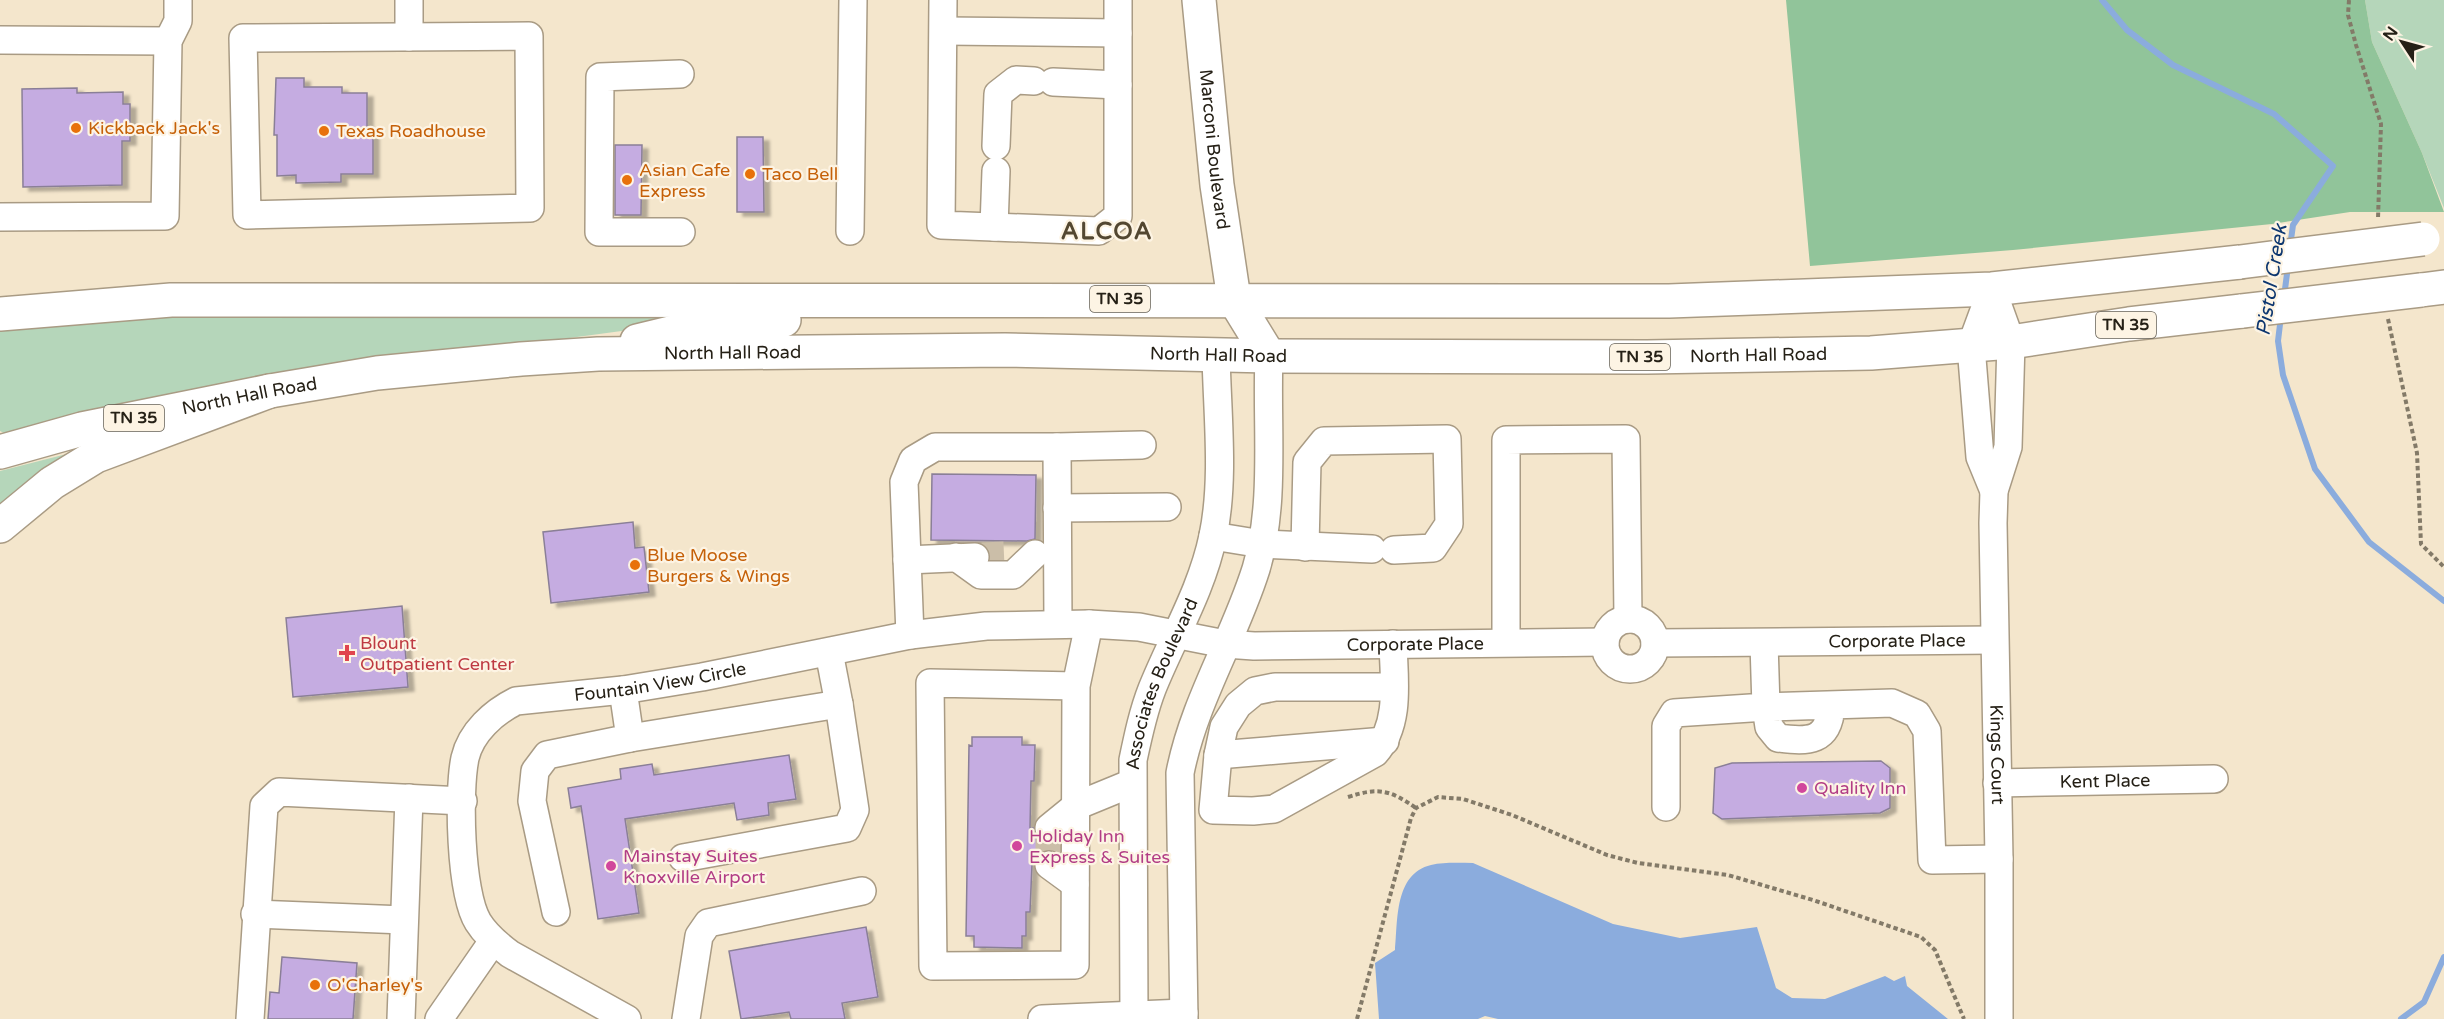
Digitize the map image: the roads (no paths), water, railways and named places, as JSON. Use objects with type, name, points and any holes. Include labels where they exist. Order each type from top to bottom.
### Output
[{"type":"main road","name":"Marconi Boulevard","points":[[1198,0],[1217,184],[1234,299],[1269,356]]},
{"type":"main road","name":"TN 35","points":[[0,314],[171,300],[1669,301],[1992,290],[2434,238]]},
{"type":"main road","name":"North Hall Road","points":[[0,452],[82,429],[270,391],[377,373],[520,359],[598,354],[994,350],[1269,356],[1647,357],[1871,353],[2011,342],[2129,324],[2432,288]]},
{"type":"main road","name":"Marconi Boulevard","points":[[1216,354],[1234,299]]},
{"type":"main road","points":[[598,354],[658,334],[695,327],[762,321],[967,323],[1185,321],[1213,316],[1234,299]]},
{"type":"main road","points":[[0,526],[52,483],[96,456],[270,391]]},
{"type":"street","points":[[0,216],[165,216],[168,41],[178,21],[178,0]]},
{"type":"street","points":[[409,0],[409,37]]},
{"type":"street","points":[[850,231],[854,0]]},
{"type":"street","points":[[943,0],[941,225],[1099,231],[1118,216],[1118,0]]},
{"type":"street","points":[[944,31],[1118,33]]},
{"type":"street","points":[[529,36],[530,208],[247,215],[243,38],[409,37],[529,36]]},
{"type":"street","points":[[0,40],[168,41]]},
{"type":"street","points":[[680,74],[600,77],[599,232],[681,232]]},
{"type":"street","points":[[994,226],[998,94],[1016,80],[1118,85]]},
{"type":"street","name":"Kings Court","points":[[1992,290],[2011,342],[2008,447],[1994,491],[1999,1009]]},
{"type":"street","name":"Kings Court","points":[[1992,290],[1971,346],[1980,457],[1994,491]]},
{"type":"street","name":"Associates Boulevard","points":[[1134,1016],[1133,760],[1151,691],[1202,574],[1213,536],[1218,485],[1216,354]]},
{"type":"street","points":[[1042,1019],[1184,1016],[1180,773],[1194,719],[1256,569],[1262,543],[1267,499],[1269,356]]},
{"type":"street","points":[[1213,536],[1305,547],[1433,548],[1449,524],[1447,439],[1324,441],[1307,462],[1305,547]]},
{"type":"street","points":[[1506,642],[1506,440],[1626,439],[1628,619]]},
{"type":"street","points":[[910,635],[904,482],[913,460],[935,447],[1142,445]]},
{"type":"street","points":[[1057,447],[1057,508],[1046,553],[1058,624]]},
{"type":"street","points":[[1057,508],[1167,507]]},
{"type":"street","points":[[907,560],[1046,553]]},
{"type":"street","points":[[981,556],[981,575],[1013,575],[1046,553]]},
{"type":"street","points":[[1628,619],[1643,623],[1653,635],[1655,643],[1654,651],[1646,664],[1631,669],[1622,668],[1609,658],[1605,642],[1612,626],[1628,619]]},
{"type":"street","points":[[1076,686],[930,683],[933,966],[1075,966],[1076,686],[1089,624]]},
{"type":"street","name":"Fountain View Circle","points":[[627,1019],[528,965],[493,941],[477,921],[469,898],[463,868],[465,757],[472,740],[501,708],[516,701],[623,690],[910,635],[986,626],[1089,624],[1139,627],[1225,644]]},
{"type":"street","name":"Corporate Place","points":[[1655,643],[1994,640]]},
{"type":"street","name":"Corporate Place","points":[[1225,644],[1254,646],[1605,642]]},
{"type":"street","points":[[1764,643],[1766,707]]},
{"type":"street","points":[[1393,644],[1394,687],[1394,709],[1385,741],[1375,753],[1274,809],[1213,810],[1218,755],[1224,728],[1238,705],[1255,691],[1275,687],[1394,687]]},
{"type":"street","points":[[683,858],[847,828],[855,810],[829,651]]},
{"type":"street","points":[[623,690],[630,738]]},
{"type":"street","points":[[1666,807],[1666,726],[1674,713],[1892,703],[1917,714],[1927,731],[1932,860],[1999,859]]},
{"type":"street","points":[[555,912],[532,801],[535,771],[547,755],[630,738],[839,704]]},
{"type":"street","points":[[1218,755],[1385,741]]},
{"type":"street","name":"Kent Place","points":[[1997,783],[2214,779]]},
{"type":"street","points":[[1049,828],[1076,806],[1132,783]]},
{"type":"street","points":[[250,1019],[255,914],[264,806],[279,792],[463,801]]},
{"type":"street","points":[[400,1019],[409,798]]},
{"type":"street","points":[[1049,865],[1075,884]]},
{"type":"street","points":[[686,1019],[699,936],[708,923],[862,891]]},
{"type":"street","points":[[255,914],[404,920]]},
{"type":"street","points":[[439,1019],[493,941]]},
{"type":"water","points":[[1473,863],[1613,924],[1680,938],[1757,927],[1776,988],[1792,998],[1825,999],[1885,976],[1894,981],[1905,976],[1907,986],[1948,1019],[1498,1019],[1485,1016],[1478,1019],[1379,1019],[1375,963],[1395,950],[1400,900],[1410,878],[1419,870],[1431,865]]},
{"type":"waterway","name":"Pistol Creek","points":[[2102,0],[2127,30],[2173,65],[2274,114],[2333,166],[2293,225],[2290,247]]},
{"type":"waterway","name":"Pistol Creek","points":[[2284,297],[2288,266]]},
{"type":"waterway","name":"Pistol Creek","points":[[2281,316],[2278,341],[2283,375],[2315,469],[2369,542],[2444,601]]},
{"type":"waterway","points":[[2401,1019],[2424,1002],[2444,957]]},
{"type":"tunnel","points":[[982,556],[1004,555]]},
{"type":"tunnel","points":[[1049,828],[1049,865]]},
{"type":"place","name":"Kickback Jack's","points":[[76,128]]},
{"type":"place","name":"Texas Roadhouse","points":[[324,131]]},
{"type":"place","name":"Taco Bell","points":[[750,174]]},
{"type":"place","name":"Asian Cafe Express","points":[[627,180]]},
{"type":"place","name":"Blue Moose Burgers & Wings","points":[[635,565]]},
{"type":"place","name":"Blount Outpatient Center","points":[[347,653]]},
{"type":"place","name":"Quality Inn","points":[[1802,788]]},
{"type":"place","name":"Holiday Inn Express & Suites","points":[[1017,846]]},
{"type":"place","name":"Mainstay Suites Knoxville Airport","points":[[611,866]]},
{"type":"place","name":"O'Charley's","points":[[315,985]]},
{"type":"district","name":"ALCOA","points":[[1107,231]]}]
